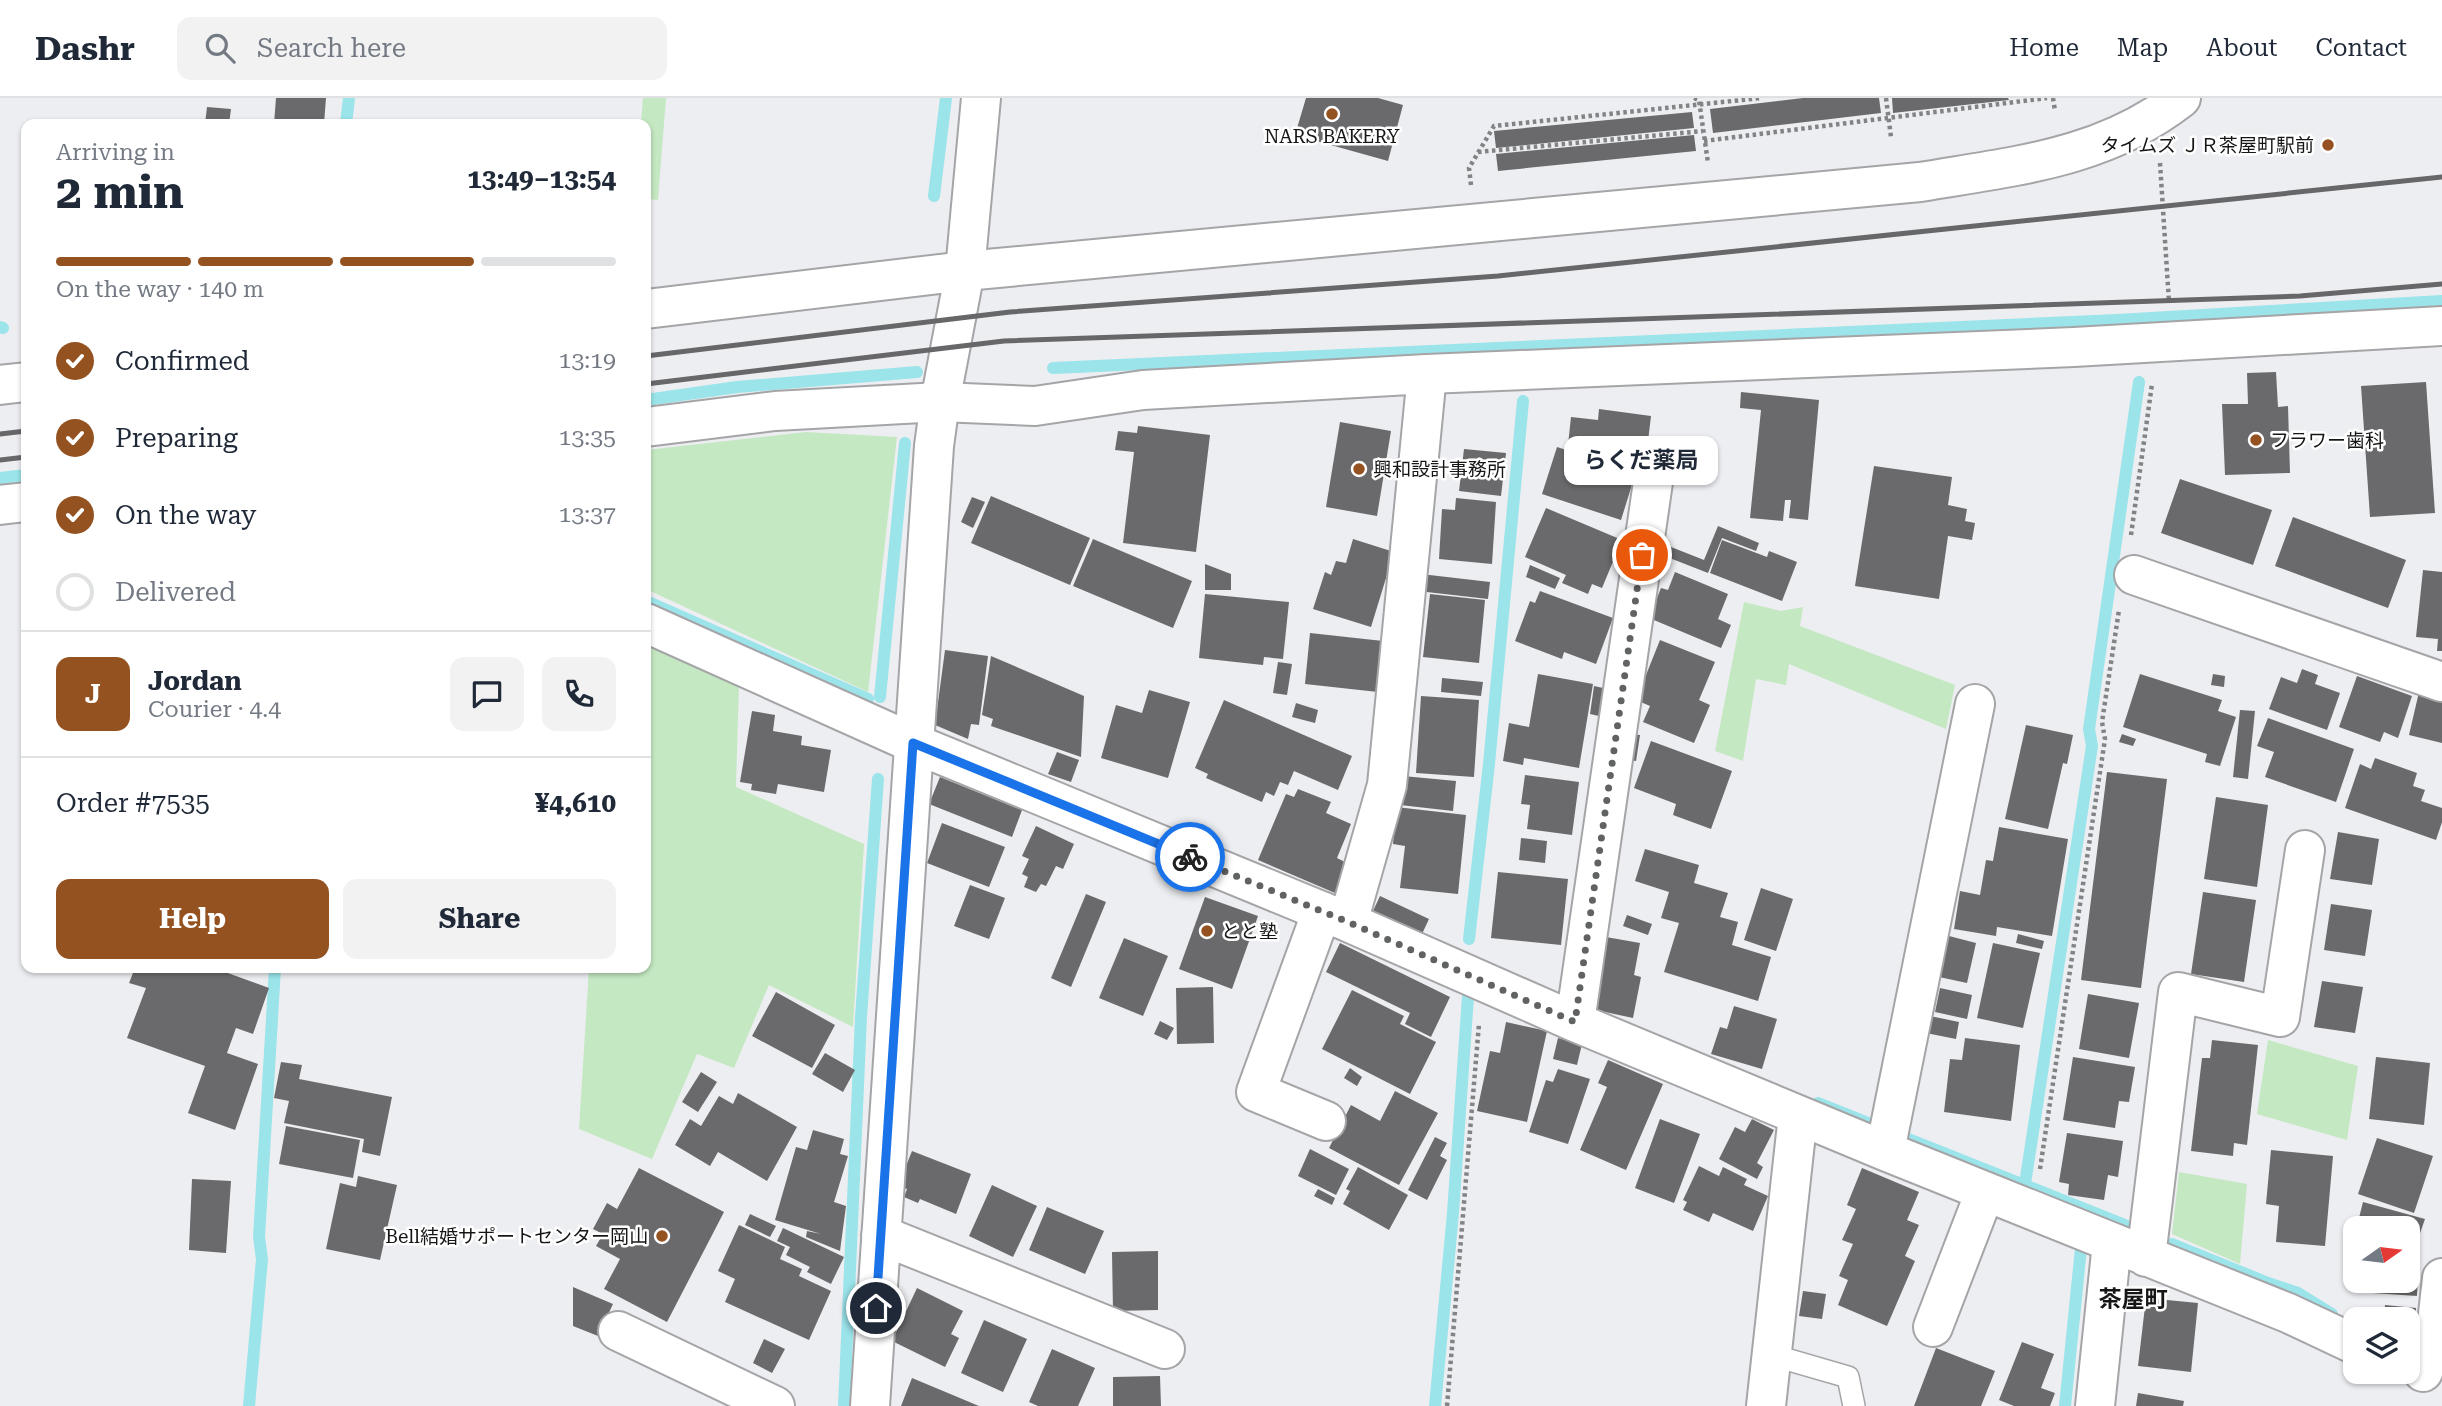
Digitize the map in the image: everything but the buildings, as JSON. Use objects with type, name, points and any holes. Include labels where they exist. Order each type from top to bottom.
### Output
[{"type":"street","points":[[870,1406],[934,446],[965,271],[981,98]]},
{"type":"street","points":[[651,308],[965,271],[1920,182],[2024,164],[2094,148],[2130,131],[2181,98]]},
{"type":"street","points":[[651,426],[775,411],[940,402],[1035,406],[1143,390],[2164,327],[2442,326]]},
{"type":"street","points":[[1326,1121],[1256,1092],[1335,917],[1387,785],[1427,374]]},
{"type":"street","points":[[0,385],[21,383]]},
{"type":"street","points":[[1575,1022],[1653,482]]},
{"type":"street","points":[[0,505],[21,503]]},
{"type":"street","points":[[2130,573],[2442,682]]},
{"type":"street","points":[[651,625],[913,743],[1335,917],[1575,1022],[1798,1115],[1888,1137],[1985,1192],[2288,1313],[2343,1339]]},
{"type":"street","points":[[1888,1137],[1975,704]]},
{"type":"street","points":[[2095,1406],[2129,1250],[2178,992],[2280,1017],[2305,850]]},
{"type":"street","points":[[1766,1406],[1798,1115]]},
{"type":"street","points":[[1933,1327],[1985,1192]]},
{"type":"street","points":[[881,1235],[1165,1349]]},
{"type":"street","points":[[2426,1366],[2442,1278]]},
{"type":"street","points":[[618,1331],[775,1406]]},
{"type":"lane","points":[[1772,1355],[1848,1377],[1854,1406]]},
{"type":"path","points":[[1694,98],[1699,100],[1708,163]]},
{"type":"path","points":[[1471,186],[1469,168],[1494,126],[1761,98]]},
{"type":"path","points":[[1886,98],[1891,137]]},
{"type":"path","points":[[1704,141],[2047,98]]},
{"type":"path","points":[[2053,98],[2055,111]]},
{"type":"path","points":[[1478,152],[1703,131]]},
{"type":"path","points":[[2039,1179],[2105,739],[2102,722],[2130,573],[2164,327],[2160,163]]},
{"type":"path","points":[[1447,1406],[1483,981]]},
{"type":"green space","points":[[643,98],[666,98],[658,200],[651,199],[651,119],[641,119]]},
{"type":"green space","points":[[806,432],[897,437],[868,692],[651,591],[651,449]]},
{"type":"green space","points":[[1744,602],[1781,611],[1803,607],[1800,626],[1955,685],[1946,729],[1789,664],[1786,685],[1756,679],[1743,761],[1715,751]]},
{"type":"green space","points":[[651,641],[739,684],[736,787],[864,844],[853,1027],[769,985],[734,1068],[697,1054],[652,1159],[579,1129],[589,973],[651,973]]},
{"type":"green space","points":[[2268,1040],[2358,1066],[2347,1140],[2257,1114]]},
{"type":"green space","points":[[2179,1172],[2247,1184],[2240,1264],[2172,1234]]},
{"type":"waterway","points":[[347,119],[349,98]]},
{"type":"waterway","points":[[934,196],[946,98]]},
{"type":"waterway","points":[[1053,368],[2117,320],[2442,301]]},
{"type":"waterway","points":[[651,399],[737,387],[917,372]]},
{"type":"waterway","points":[[2025,1184],[2092,746],[2089,729],[2139,382]]},
{"type":"waterway","points":[[1469,939],[1489,764],[1523,401]]},
{"type":"waterway","points":[[880,697],[905,443]]},
{"type":"waterway","points":[[0,478],[21,476]]},
{"type":"waterway","points":[[651,603],[868,699]]},
{"type":"waterway","points":[[844,1406],[861,1017],[878,779]]},
{"type":"waterway","points":[[249,1406],[262,1259],[259,1237],[275,973]]},
{"type":"waterway","points":[[1435,1406],[1453,1213],[1468,996]]},
{"type":"waterway","points":[[1818,1103],[2125,1225]]},
{"type":"waterway","points":[[2172,1244],[2298,1293],[2332,1314]]},
{"type":"waterway","points":[[2065,1406],[2081,1248]]},
{"type":"railway","points":[[651,355],[1010,312],[1498,276],[2442,177]]},
{"type":"railway","points":[[651,383],[1004,341],[2300,296],[2442,284]]},
{"type":"railway","points":[[0,434],[21,432]]},
{"type":"railway","points":[[0,460],[21,458]]},
{"type":"way so far","points":[[1190,857],[1348,922],[1575,1022],[1642,555]]},
{"type":"place","name":"NARS BAKERY","points":[[1332,114]]},
{"type":"place","name":"タイムズ ＪＲ茶屋町駅前","points":[[2328,145]]},
{"type":"place","name":"フラワー歯科","points":[[2256,440]]},
{"type":"place","name":"興和設計事務所","points":[[1359,469]]},
{"type":"place","name":"らくだ薬局","points":[[1642,555]]},
{"type":"place","name":"とと塾","points":[[1207,931]]},
{"type":"place","name":"Bell結婚サポートセンター岡山","points":[[662,1236]]},
{"type":"district","name":"茶屋町","points":[[2133,1299]]},
{"type":"route","points":[[876,1308],[913,743],[1190,857]]}]
